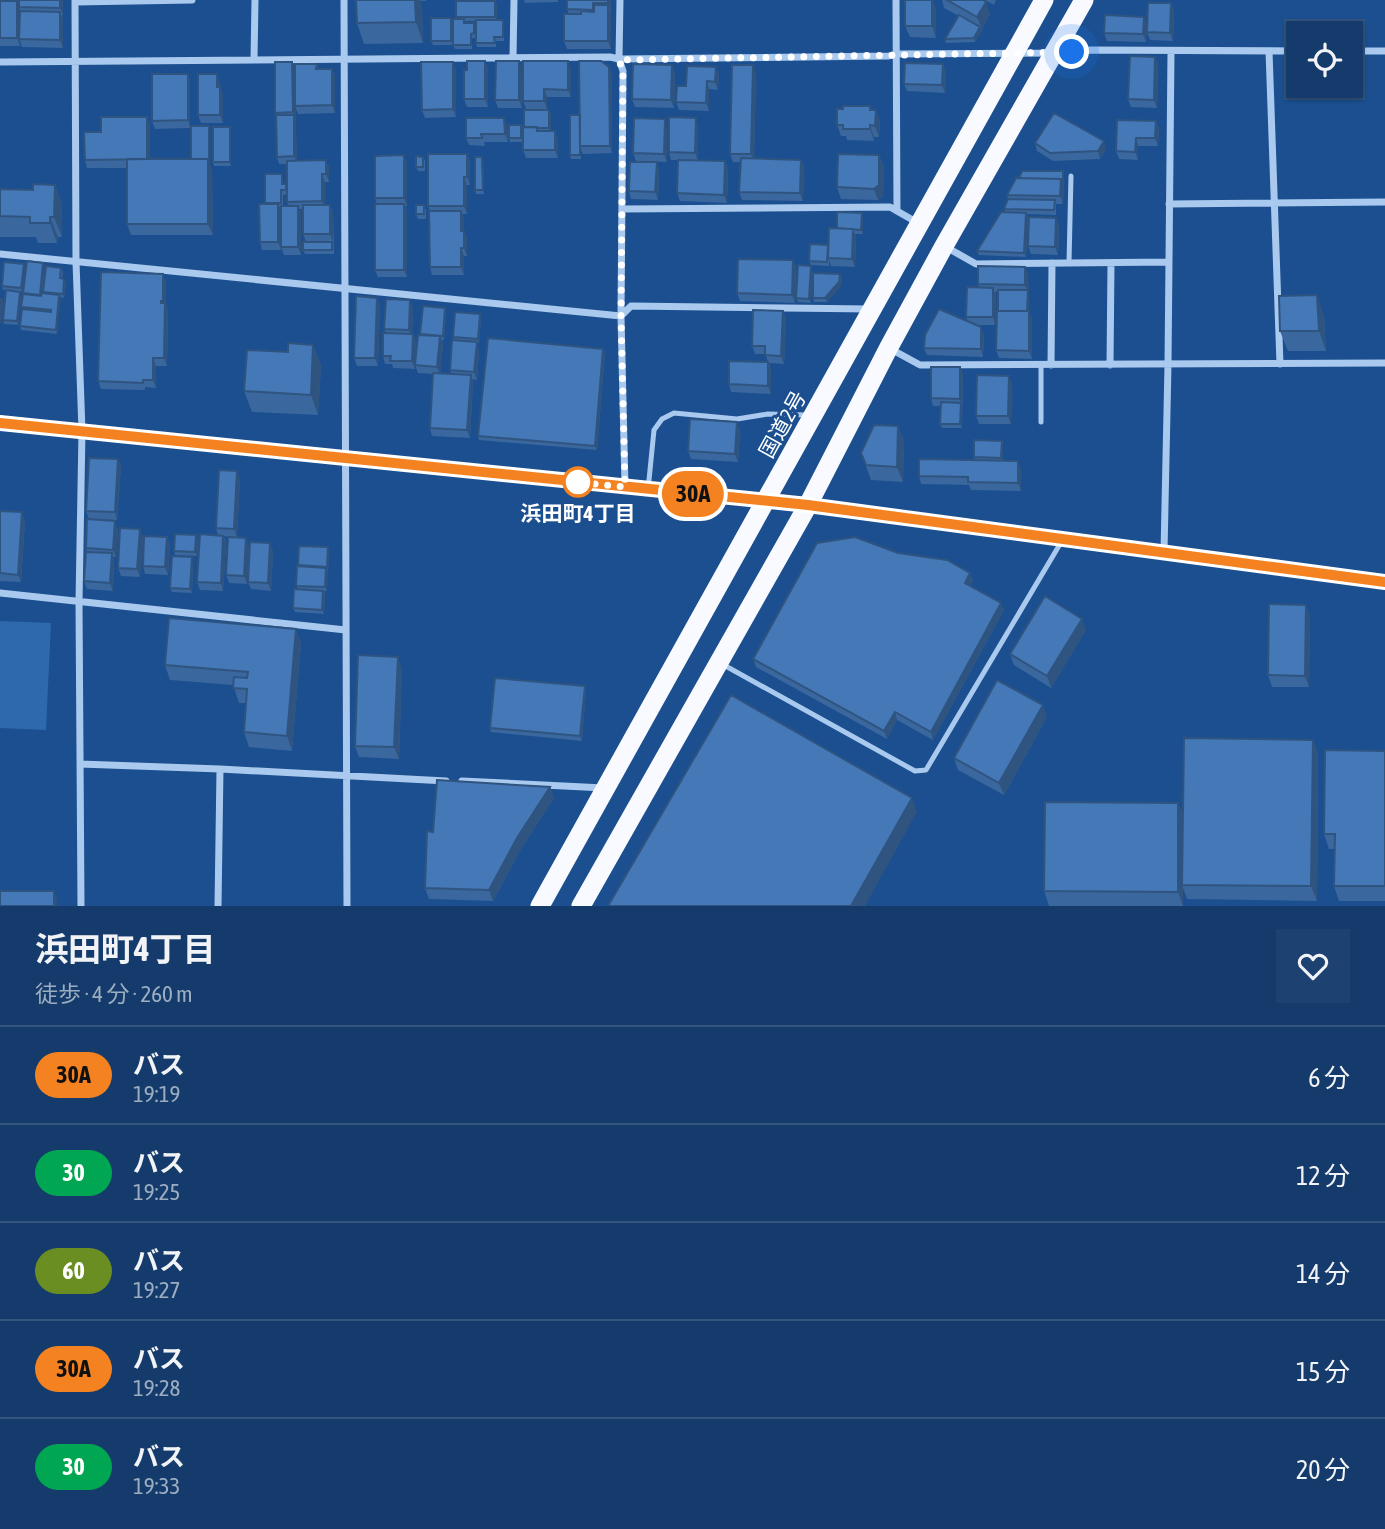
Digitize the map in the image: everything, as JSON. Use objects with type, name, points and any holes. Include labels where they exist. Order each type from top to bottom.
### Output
[{"type":"highway","name":"国道2号","points":[[540,906],[1044,0]]},
{"type":"highway","points":[[582,906],[808,505],[944,246],[1084,0]]},
{"type":"street","points":[[81,906],[79,602],[82,432],[76,262],[75,1],[192,0]]},
{"type":"street","points":[[254,60],[255,0]]},
{"type":"street","points":[[344,0],[347,906]]},
{"type":"street","points":[[513,0],[513,58]]},
{"type":"street","points":[[620,0],[619,60],[623,71],[621,316],[625,487]]},
{"type":"street","points":[[896,0],[897,211]]},
{"type":"street","points":[[0,62],[610,57],[619,60],[1055,53],[1090,50],[1286,51]]},
{"type":"street","points":[[1269,51],[1280,364]]},
{"type":"street","points":[[1363,51],[1385,51]]},
{"type":"street","points":[[1164,552],[1171,52]]},
{"type":"street","points":[[1170,204],[1385,202]]},
{"type":"street","points":[[622,209],[890,207],[919,224]]},
{"type":"street","points":[[944,246],[976,264],[1169,262]]},
{"type":"street","points":[[0,254],[621,316]]},
{"type":"street","points":[[1051,365],[1052,263]]},
{"type":"street","points":[[1110,365],[1111,263]]},
{"type":"street","points":[[621,316],[631,306],[871,309]]},
{"type":"street","points":[[889,348],[920,365],[1385,363]]},
{"type":"street","points":[[0,423],[808,505],[1385,582]]},
{"type":"street","points":[[0,593],[346,630]]},
{"type":"street","points":[[80,764],[606,788]]},
{"type":"street","points":[[218,906],[220,769]]},
{"type":"lane","points":[[1069,263],[1071,176]]},
{"type":"lane","points":[[1041,365],[1041,422]]},
{"type":"lane","points":[[648,489],[654,430],[662,419],[674,413],[737,419],[768,414],[813,415]]},
{"type":"lane","points":[[719,662],[915,771],[926,770],[1063,539]]},
{"type":"shaded area","points":[[0,621],[51,623],[46,730],[0,728]]},
{"type":"building","points":[[19,0],[60,0],[60,8],[19,7]]},
{"type":"building","points":[[356,0],[415,0],[416,22],[357,23]]},
{"type":"building","points":[[567,0],[608,0],[608,3],[593,3],[593,10],[567,9]]},
{"type":"building","points":[[905,0],[932,0],[932,26],[905,26]]},
{"type":"building","points":[[947,0],[983,0],[986,2],[977,17]]},
{"type":"building","points":[[0,1],[17,1],[17,38],[0,38]]},
{"type":"building","points":[[456,1],[495,1],[495,17],[456,17]]},
{"type":"building","points":[[1148,3],[1171,3],[1170,33],[1147,32]]},
{"type":"building","points":[[594,5],[608,5],[608,41],[564,41],[564,14],[594,12]]},
{"type":"building","points":[[20,11],[60,12],[60,40],[19,39]]},
{"type":"building","points":[[959,15],[980,27],[974,38],[945,39]]},
{"type":"building","points":[[1105,15],[1144,17],[1143,34],[1104,33]]},
{"type":"building","points":[[431,18],[451,18],[451,41],[431,41]]},
{"type":"building","points":[[453,19],[474,23],[471,45],[453,45]]},
{"type":"building","points":[[476,20],[503,20],[503,37],[494,37],[495,43],[476,43]]},
{"type":"building","points":[[1130,56],[1155,57],[1154,100],[1128,99]]},
{"type":"building","points":[[467,61],[485,61],[485,99],[464,99],[464,70],[467,70]]},
{"type":"building","points":[[496,61],[519,61],[519,100],[495,100]]},
{"type":"building","points":[[523,61],[568,61],[568,90],[544,89],[544,101],[523,101]]},
{"type":"building","points":[[579,61],[601,61],[609,67],[610,146],[580,146]]},
{"type":"building","points":[[275,62],[292,62],[293,112],[275,113]]},
{"type":"building","points":[[421,62],[453,62],[453,109],[422,110]]},
{"type":"building","points":[[905,63],[943,64],[942,85],[904,84]]},
{"type":"building","points":[[295,64],[317,64],[316,69],[332,69],[332,105],[295,106]]},
{"type":"building","points":[[633,64],[672,65],[671,100],[632,99]]},
{"type":"building","points":[[732,65],[753,65],[751,154],[730,154]]},
{"type":"building","points":[[687,66],[716,67],[715,82],[707,81],[706,103],[676,102],[677,86],[686,86]]},
{"type":"building","points":[[152,74],[188,74],[188,120],[152,121]]},
{"type":"building","points":[[198,74],[217,74],[220,115],[198,115]]},
{"type":"building","points":[[843,106],[870,106],[870,110],[876,110],[875,126],[870,125],[870,129],[843,129],[843,125],[837,125],[837,109],[843,109]]},
{"type":"building","points":[[524,110],[549,110],[549,128],[524,127]]},
{"type":"building","points":[[1054,113],[1104,141],[1098,151],[1050,153],[1035,143]]},
{"type":"building","points":[[276,115],[294,115],[294,156],[277,157]]},
{"type":"building","points":[[570,115],[580,115],[580,155],[570,155]]},
{"type":"building","points":[[101,117],[147,117],[147,159],[85,160],[84,132],[101,132]]},
{"type":"building","points":[[669,117],[696,118],[695,153],[669,152]]},
{"type":"building","points":[[466,118],[504,118],[505,134],[481,134],[482,138],[466,138]]},
{"type":"building","points":[[634,118],[665,119],[664,154],[633,153]]},
{"type":"building","points":[[1117,120],[1156,121],[1155,138],[1136,138],[1135,152],[1116,151]]},
{"type":"building","points":[[509,125],[521,125],[521,138],[509,138]]},
{"type":"building","points":[[191,126],[209,126],[209,160],[191,159]]},
{"type":"building","points":[[213,127],[230,127],[230,162],[213,162]]},
{"type":"building","points":[[523,127],[537,127],[537,131],[555,131],[555,150],[523,150]]},
{"type":"building","points":[[428,154],[467,154],[464,206],[428,206]]},
{"type":"building","points":[[838,154],[879,155],[879,185],[874,189],[837,187]]},
{"type":"building","points":[[404,155],[404,198],[375,198],[375,156]]},
{"type":"building","points":[[416,156],[423,157],[423,167],[416,167]]},
{"type":"building","points":[[475,157],[482,157],[483,190],[475,190]]},
{"type":"building","points":[[741,158],[801,160],[800,193],[739,192]]},
{"type":"building","points":[[127,159],[208,159],[208,224],[127,224]]},
{"type":"building","points":[[326,160],[326,174],[322,174],[322,201],[287,202],[287,161]]},
{"type":"building","points":[[678,160],[725,161],[724,195],[677,193]]},
{"type":"building","points":[[630,162],[657,162],[655,192],[629,191]]},
{"type":"building","points":[[1022,171],[1063,171],[1063,182],[1061,179],[1019,178]]},
{"type":"building","points":[[265,174],[282,174],[282,184],[286,184],[286,190],[281,190],[281,203],[265,203]]},
{"type":"building","points":[[1016,178],[1061,179],[1060,196],[1007,195]]},
{"type":"building","points":[[33,184],[55,185],[54,217],[50,217],[50,223],[30,223],[30,217],[0,216],[0,189],[33,190]]},
{"type":"building","points":[[1008,199],[1055,200],[1054,210],[1004,209]]},
{"type":"building","points":[[259,204],[278,204],[278,242],[260,242]]},
{"type":"building","points":[[375,204],[404,204],[404,270],[375,270]]},
{"type":"building","points":[[303,205],[330,205],[330,234],[303,234]]},
{"type":"building","points":[[416,205],[424,205],[424,214],[416,214]]},
{"type":"building","points":[[281,206],[298,206],[298,247],[281,247]]},
{"type":"building","points":[[429,211],[461,211],[464,248],[461,248],[461,267],[430,267]]},
{"type":"building","points":[[837,212],[862,213],[861,230],[837,228]]},
{"type":"building","points":[[1001,212],[1026,213],[1024,253],[977,251]]},
{"type":"building","points":[[1029,217],[1056,218],[1055,247],[1028,246]]},
{"type":"building","points":[[829,228],[853,229],[852,259],[828,258]]},
{"type":"building","points":[[303,242],[332,242],[332,250],[303,250]]},
{"type":"building","points":[[810,244],[828,245],[827,262],[809,261]]},
{"type":"building","points":[[738,259],[793,260],[792,295],[737,293]]},
{"type":"building","points":[[27,261],[43,263],[40,295],[23,293]]},
{"type":"building","points":[[4,262],[24,264],[21,288],[2,286]]},
{"type":"building","points":[[798,265],[811,266],[809,299],[796,298]]},
{"type":"building","points":[[46,266],[61,268],[60,278],[64,279],[63,294],[43,292]]},
{"type":"building","points":[[978,266],[1025,267],[1025,285],[978,284]]},
{"type":"building","points":[[101,272],[163,274],[161,303],[165,303],[164,358],[153,358],[153,380],[143,380],[143,383],[98,381]]},
{"type":"building","points":[[813,273],[840,274],[839,282],[825,298],[813,298]]},
{"type":"building","points":[[967,287],[993,288],[993,317],[966,317]]},
{"type":"building","points":[[6,290],[20,292],[17,321],[3,320]]},
{"type":"building","points":[[998,290],[1028,290],[1027,311],[998,311]]},
{"type":"building","points":[[42,293],[59,295],[56,330],[20,326],[22,309],[51,312],[21,307],[23,294],[41,296]]},
{"type":"building","points":[[1317,295],[1319,331],[1280,331],[1279,296]]},
{"type":"building","points":[[356,296],[377,298],[375,358],[354,358]]},
{"type":"building","points":[[386,299],[410,300],[409,330],[384,329]]},
{"type":"building","points":[[423,306],[445,308],[443,336],[420,334]]},
{"type":"building","points":[[939,309],[981,327],[981,349],[924,348],[925,335]]},
{"type":"building","points":[[753,310],[783,311],[781,356],[765,355],[765,346],[752,346]]},
{"type":"building","points":[[997,311],[1029,311],[1029,351],[996,350]]},
{"type":"building","points":[[455,312],[480,314],[478,339],[453,337]]},
{"type":"building","points":[[383,333],[413,334],[412,361],[390,361],[391,356],[383,356]]},
{"type":"building","points":[[418,335],[440,336],[437,367],[415,365]]},
{"type":"building","points":[[488,338],[603,349],[595,446],[478,436]]},
{"type":"building","points":[[452,340],[477,342],[474,372],[450,370]]},
{"type":"building","points":[[288,343],[313,345],[311,395],[244,391],[247,350],[288,352]]},
{"type":"building","points":[[729,361],[768,362],[768,386],[729,384]]},
{"type":"building","points":[[931,367],[960,367],[960,399],[931,398]]},
{"type":"building","points":[[433,373],[471,375],[467,430],[430,428]]},
{"type":"building","points":[[977,375],[1009,376],[1008,416],[976,416]]},
{"type":"building","points":[[941,402],[961,403],[960,424],[940,424]]},
{"type":"building","points":[[690,419],[737,422],[735,454],[688,451]]},
{"type":"building","points":[[874,425],[898,426],[897,467],[866,465],[861,453]]},
{"type":"building","points":[[974,440],[1002,441],[1001,458],[974,457]]},
{"type":"building","points":[[89,458],[118,459],[115,512],[86,511]]},
{"type":"building","points":[[919,459],[1018,461],[1018,483],[968,482],[968,477],[919,476]]},
{"type":"building","points":[[219,470],[237,471],[234,529],[216,528]]},
{"type":"building","points":[[0,511],[22,512],[18,575],[0,573]]},
{"type":"building","points":[[87,519],[115,521],[113,550],[86,548]]},
{"type":"building","points":[[120,528],[140,529],[137,569],[118,568]]},
{"type":"building","points":[[175,534],[196,535],[195,552],[174,551]]},
{"type":"building","points":[[200,534],[223,536],[221,583],[197,582]]},
{"type":"building","points":[[144,536],[167,537],[165,567],[143,566]]},
{"type":"building","points":[[228,537],[246,538],[244,576],[226,575]]},
{"type":"building","points":[[855,537],[898,553],[947,560],[970,573],[965,583],[1001,603],[931,732],[895,712],[884,731],[753,659],[817,543]]},
{"type":"building","points":[[250,542],[270,543],[268,583],[248,582]]},
{"type":"building","points":[[299,546],[328,547],[327,567],[298,565]]},
{"type":"building","points":[[86,552],[112,553],[110,583],[84,581]]},
{"type":"building","points":[[172,556],[192,557],[190,589],[170,588]]},
{"type":"building","points":[[297,566],[326,568],[325,587],[296,586]]},
{"type":"building","points":[[294,589],[323,591],[322,610],[293,608]]},
{"type":"building","points":[[1045,596],[1082,619],[1047,676],[1010,654]]},
{"type":"building","points":[[1269,604],[1306,605],[1305,676],[1268,675]]},
{"type":"building","points":[[169,618],[296,629],[287,736],[244,732],[247,689],[233,688],[234,677],[247,678],[248,672],[165,665]]},
{"type":"building","points":[[358,655],[398,657],[394,747],[355,746]]},
{"type":"building","points":[[495,678],[585,686],[580,736],[490,728]]},
{"type":"building","points":[[997,680],[1043,705],[999,783],[954,758]]},
{"type":"building","points":[[731,695],[912,798],[851,906],[608,906]]},
{"type":"building","points":[[1184,738],[1313,740],[1311,886],[1182,885]]},
{"type":"building","points":[[1325,750],[1385,751],[1385,886],[1334,886],[1335,834],[1324,834]]},
{"type":"building","points":[[437,780],[550,787],[517,838],[489,890],[425,888],[427,831],[433,832]]},
{"type":"building","points":[[1045,802],[1178,803],[1178,892],[1044,891]]},
{"type":"building","points":[[0,891],[54,891],[54,906],[0,906]]},
{"type":"bus line","name":"30A","points":[[0,423],[808,505],[1385,582]]},
{"type":"place","name":"浜田町4丁目","points":[[578,482]]},
{"type":"route","points":[[578,482],[574,482],[625,487],[621,316],[623,71],[619,60],[1072,52]]}]
